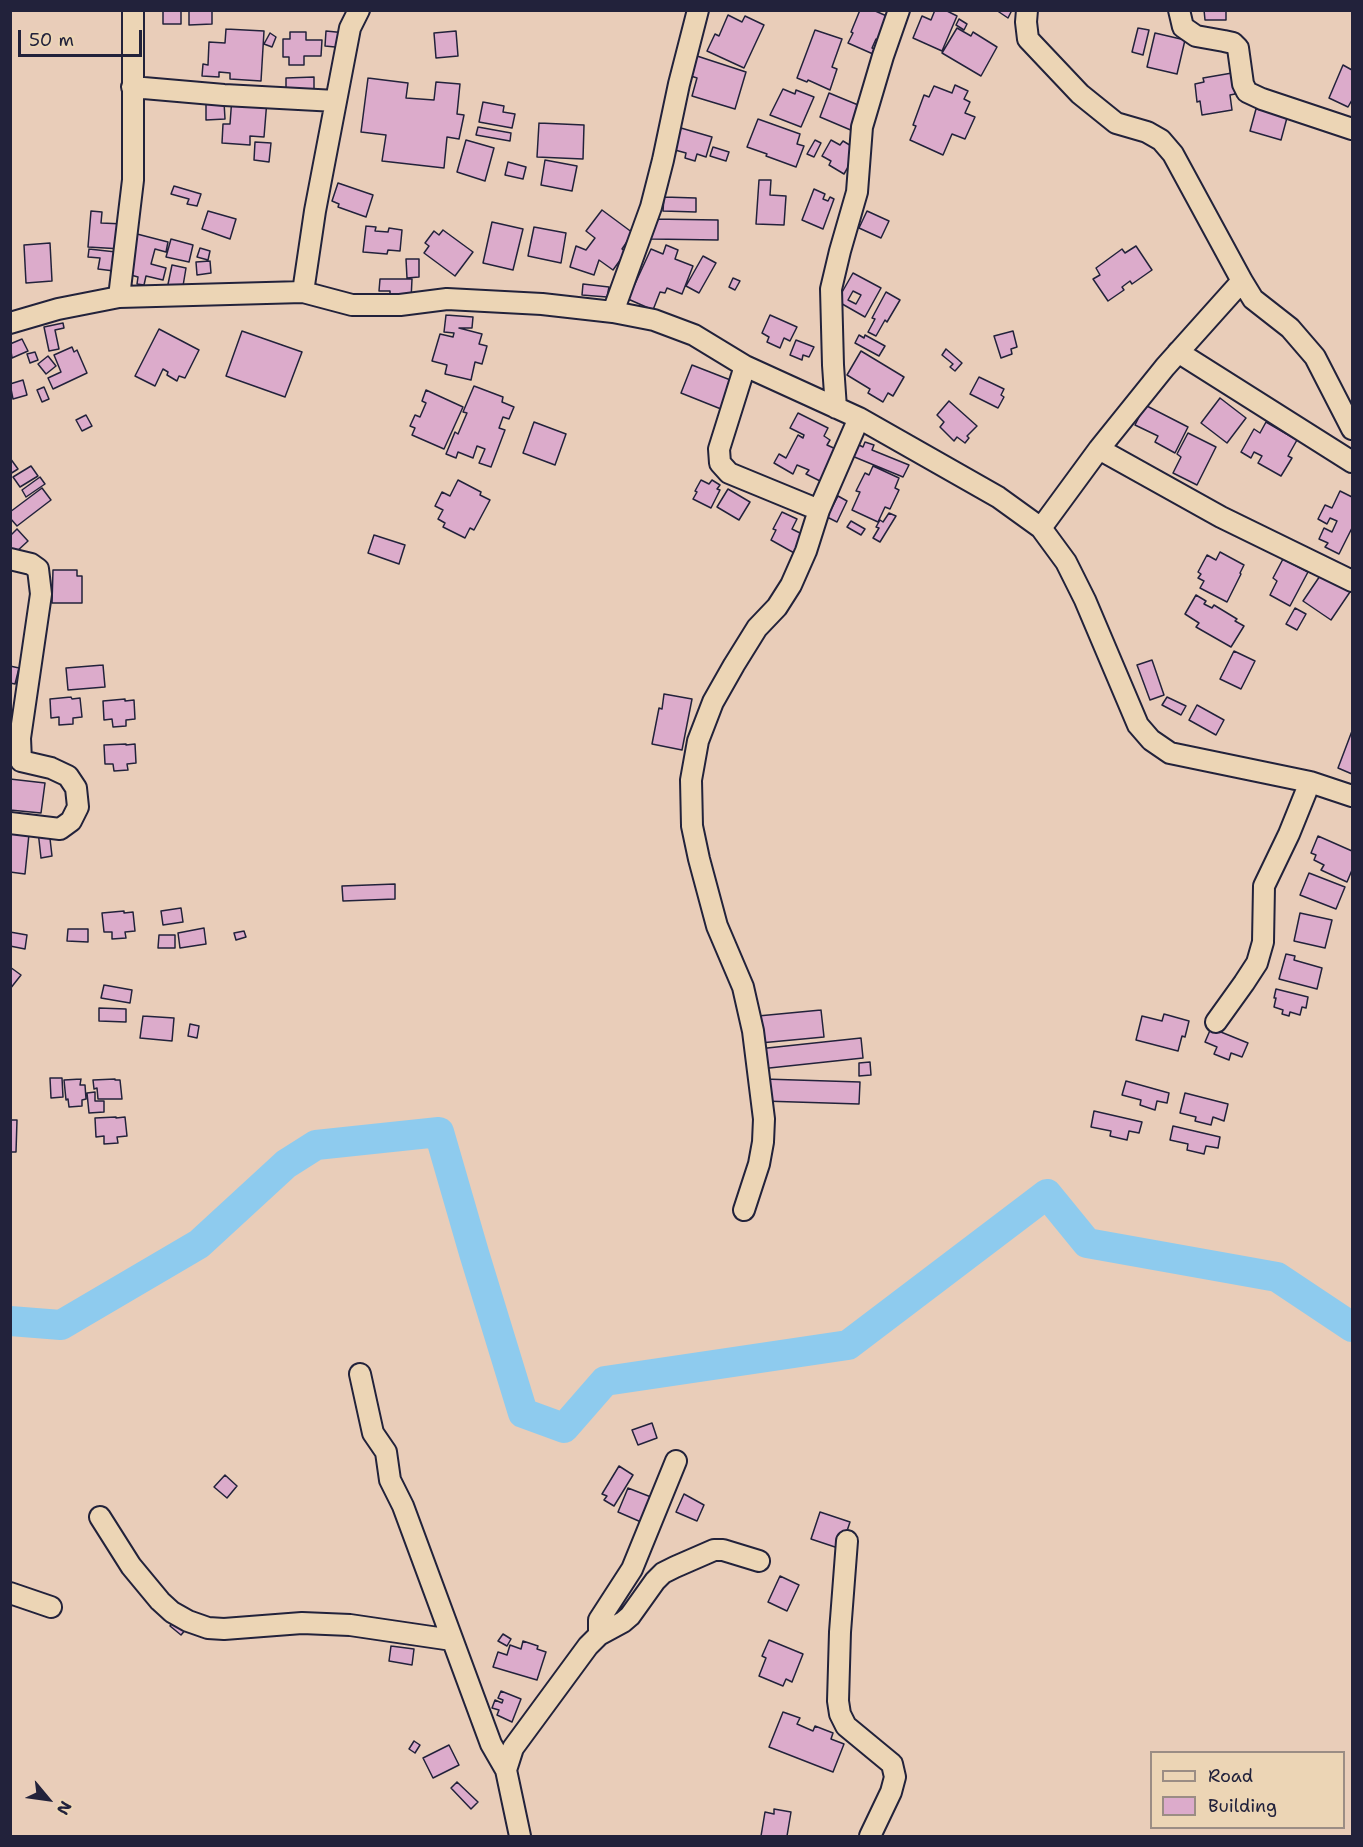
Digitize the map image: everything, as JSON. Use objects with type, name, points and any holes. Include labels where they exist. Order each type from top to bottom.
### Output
[{"type":"street","points":[[119,297],[133,180],[133,10]]},
{"type":"street","points":[[303,292],[315,211],[350,28],[359,10]]},
{"type":"street","points":[[613,312],[651,207],[698,10]]},
{"type":"street","points":[[837,408],[831,290],[857,192],[862,127],[899,10]]},
{"type":"street","points":[[1027,10],[1028,39],[1080,94],[1116,123],[1147,132],[1161,140],[1173,154],[1253,299],[1290,328],[1315,357],[1353,429]]},
{"type":"street","points":[[1179,10],[1183,27],[1196,36],[1224,41],[1238,48],[1243,84],[1247,92],[1353,129]]},
{"type":"street","points":[[132,87],[336,101]]},
{"type":"street","points":[[1041,528],[1099,449],[1178,352],[1242,281]]},
{"type":"street","points":[[10,323],[58,309],[119,297],[303,292],[352,305],[400,305],[447,299],[542,304],[613,312],[654,320],[694,335],[745,366],[859,418],[998,497],[1041,528],[1066,562],[1085,600],[1138,725],[1151,740],[1170,753],[1310,782],[1353,796]]},
{"type":"street","points":[[1178,352],[1353,462]]},
{"type":"street","points":[[745,366],[718,449],[720,463],[729,473],[819,510]]},
{"type":"street","points":[[744,1210],[764,1142],[764,1119],[753,1031],[743,987],[717,926],[699,859],[692,826],[691,780],[698,741],[713,702],[758,628],[791,585],[806,551],[819,510],[859,418]]},
{"type":"street","points":[[1099,449],[1221,517],[1353,581]]},
{"type":"street","points":[[10,559],[31,564],[38,569],[41,594],[20,738],[21,761],[51,768],[68,776],[76,788],[78,807],[71,820],[60,829],[10,823]]},
{"type":"street","points":[[1216,1022],[1257,963],[1263,942],[1264,886],[1289,834],[1310,782]]},
{"type":"street","points":[[360,1374],[373,1432],[386,1452],[390,1480],[403,1506],[491,1744],[506,1770],[520,1836]]},
{"type":"street","points":[[599,1635],[599,1620],[632,1569],[676,1461]]},
{"type":"street","points":[[100,1517],[131,1566],[152,1592],[172,1612],[208,1628],[224,1629],[302,1623],[350,1625],[453,1640]]},
{"type":"street","points":[[847,1541],[840,1632],[838,1701],[840,1714],[846,1726],[892,1764],[895,1778],[891,1792],[870,1836]]},
{"type":"street","points":[[506,1770],[513,1748],[588,1646],[599,1635],[613,1629],[630,1616],[663,1573],[714,1550],[723,1550],[759,1561]]},
{"type":"street","points":[[10,1593],[51,1607]]},
{"type":"building","points":[[163,10],[181,10],[181,24],[163,24]]},
{"type":"building","points":[[189,10],[212,10],[212,24],[189,25]]},
{"type":"building","points":[[860,10],[873,10],[889,17],[879,40],[876,39],[872,48],[875,49],[873,54],[848,43]]},
{"type":"building","points":[[935,10],[945,10],[957,16],[942,51],[913,38],[922,16],[931,20]]},
{"type":"building","points":[[996,10],[1012,10],[1008,18]]},
{"type":"building","points":[[1204,10],[1226,10],[1226,20],[1205,20]]},
{"type":"building","points":[[728,15],[742,22],[745,16],[764,25],[744,68],[707,51],[715,34],[719,36]]},
{"type":"building","points":[[959,19],[967,24],[964,30],[956,25]]},
{"type":"building","points":[[957,28],[971,36],[973,32],[997,47],[981,76],[942,53]]},
{"type":"building","points":[[1138,28],[1149,30],[1143,55],[1132,52]]},
{"type":"building","points":[[226,29],[264,31],[261,81],[230,79],[230,73],[219,72],[219,77],[202,76],[203,64],[208,65],[209,42],[225,43]]},
{"type":"building","points":[[815,30],[842,39],[832,67],[837,69],[830,90],[808,80],[807,82],[797,78]]},
{"type":"building","points":[[326,31],[346,33],[345,48],[325,46]]},
{"type":"building","points":[[456,31],[458,56],[436,58],[434,33]]},
{"type":"building","points":[[290,32],[306,32],[306,40],[322,40],[321,56],[304,56],[304,65],[289,65],[289,57],[283,57],[283,39],[290,39]]},
{"type":"building","points":[[270,33],[276,37],[272,47],[264,44]]},
{"type":"building","points":[[1155,33],[1185,40],[1177,74],[1147,67]]},
{"type":"building","points":[[697,56],[746,72],[735,109],[692,96],[697,78],[691,76]]},
{"type":"building","points":[[1343,65],[1352,70],[1352,100],[1348,107],[1329,98]]},
{"type":"building","points":[[1232,73],[1235,94],[1230,95],[1232,110],[1202,115],[1200,101],[1197,102],[1195,84],[1204,82],[1203,78]]},
{"type":"building","points":[[314,77],[314,93],[286,94],[286,78]]},
{"type":"building","points":[[368,78],[408,83],[406,98],[434,100],[436,82],[460,84],[457,114],[464,115],[459,139],[447,137],[444,168],[382,161],[386,135],[361,132]]},
{"type":"building","points":[[955,85],[968,91],[964,99],[970,102],[965,113],[975,117],[965,139],[952,134],[943,155],[910,140],[924,95],[929,97],[934,86],[952,93]]},
{"type":"building","points":[[783,89],[795,94],[796,90],[814,97],[801,127],[770,115]]},
{"type":"building","points":[[829,93],[863,107],[853,131],[820,117]]},
{"type":"building","points":[[232,97],[267,100],[264,137],[250,136],[250,145],[222,143],[223,124],[230,124]]},
{"type":"building","points":[[206,102],[224,102],[225,119],[206,120]]},
{"type":"building","points":[[483,102],[504,106],[503,112],[515,114],[512,128],[479,122]]},
{"type":"building","points":[[1267,104],[1288,114],[1281,140],[1250,131],[1256,109],[1266,111]]},
{"type":"building","points":[[758,119],[800,134],[797,144],[804,146],[796,167],[747,147]]},
{"type":"building","points":[[539,123],[584,125],[583,159],[537,157]]},
{"type":"building","points":[[478,127],[511,133],[510,141],[476,135]]},
{"type":"building","points":[[681,128],[712,137],[706,157],[697,154],[695,161],[685,158],[686,153],[675,150]]},
{"type":"building","points":[[466,140],[494,148],[485,181],[457,172]]},
{"type":"building","points":[[815,140],[821,143],[814,157],[807,154]]},
{"type":"building","points":[[831,140],[840,145],[843,141],[858,150],[844,174],[829,165],[831,161],[822,156]]},
{"type":"building","points":[[255,142],[271,143],[269,162],[254,160]]},
{"type":"building","points":[[713,147],[729,152],[726,161],[710,156]]},
{"type":"building","points":[[545,160],[577,166],[572,191],[541,185]]},
{"type":"building","points":[[508,162],[526,167],[523,179],[505,175]]},
{"type":"building","points":[[759,180],[771,180],[770,195],[786,196],[784,225],[756,224]]},
{"type":"building","points":[[338,183],[373,195],[366,217],[338,207],[339,204],[332,201]]},
{"type":"building","points":[[174,186],[201,194],[197,206],[187,204],[189,199],[171,194]]},
{"type":"building","points":[[814,189],[825,194],[823,199],[828,201],[830,197],[834,199],[823,229],[802,220]]},
{"type":"building","points":[[664,197],[696,198],[696,212],[663,211]]},
{"type":"building","points":[[602,210],[633,233],[622,249],[626,252],[613,270],[599,260],[594,275],[570,267],[576,246],[586,250],[595,238],[586,231]]},
{"type":"building","points":[[91,211],[102,212],[101,223],[124,224],[122,249],[88,247]]},
{"type":"building","points":[[208,211],[236,219],[230,239],[202,229]]},
{"type":"building","points":[[867,211],[889,221],[881,238],[859,228]]},
{"type":"building","points":[[652,219],[718,220],[718,240],[651,239]]},
{"type":"building","points":[[492,222],[523,229],[513,270],[483,263]]},
{"type":"building","points":[[366,226],[376,227],[375,231],[388,232],[389,228],[402,230],[400,251],[388,250],[387,254],[363,252]]},
{"type":"building","points":[[534,227],[566,233],[561,263],[528,256]]},
{"type":"building","points":[[443,230],[473,252],[455,276],[424,253],[429,246],[425,243],[434,231],[439,235]]},
{"type":"building","points":[[137,234],[168,242],[166,252],[155,249],[151,264],[166,268],[163,280],[146,276],[144,285],[137,284],[138,277],[127,274]]},
{"type":"building","points":[[171,239],[193,245],[189,262],[166,257]]},
{"type":"building","points":[[50,243],[52,281],[26,283],[24,245]]},
{"type":"building","points":[[666,245],[678,250],[675,259],[693,266],[682,294],[667,288],[665,293],[660,292],[653,310],[628,299],[651,249],[663,254]]},
{"type":"building","points":[[1136,246],[1152,270],[1132,284],[1130,281],[1122,287],[1124,290],[1108,301],[1093,279],[1100,275],[1096,268],[1122,249],[1125,253]]},
{"type":"building","points":[[200,248],[210,251],[208,260],[197,257]]},
{"type":"building","points":[[89,249],[116,252],[114,271],[98,269],[100,258],[88,257]]},
{"type":"building","points":[[703,256],[716,263],[699,293],[686,286]]},
{"type":"building","points":[[406,259],[419,259],[419,277],[407,278]]},
{"type":"building","points":[[210,261],[211,273],[197,275],[196,262]]},
{"type":"building","points":[[172,265],[186,268],[182,292],[167,289]]},
{"type":"building","points":[[853,273],[881,288],[865,317],[837,301]],"holes":[[[853,291],[861,295],[856,304],[848,300]]]},
{"type":"building","points":[[733,278],[740,281],[735,290],[729,287]]},
{"type":"building","points":[[380,279],[412,279],[411,300],[390,300],[390,291],[379,291]]},
{"type":"building","points":[[583,284],[609,287],[607,297],[582,295]]},
{"type":"building","points":[[886,292],[900,300],[876,336],[868,332],[875,319],[872,318]]},
{"type":"building","points":[[446,315],[473,317],[472,328],[459,328],[482,334],[479,344],[487,346],[482,364],[475,362],[471,380],[445,374],[447,365],[432,361],[440,334],[453,337],[454,333],[444,332]]},
{"type":"building","points":[[770,315],[797,327],[790,341],[784,338],[780,348],[767,342],[769,337],[762,333]]},
{"type":"building","points":[[63,323],[64,328],[55,330],[59,349],[49,351],[44,327]]},
{"type":"building","points":[[159,329],[199,350],[185,378],[179,376],[177,381],[167,375],[168,372],[163,369],[155,386],[135,376]]},
{"type":"building","points":[[242,331],[302,352],[285,397],[226,376]]},
{"type":"building","points":[[1013,331],[1017,347],[1011,349],[1012,354],[1001,358],[994,336]]},
{"type":"building","points":[[859,335],[864,338],[865,335],[885,346],[879,356],[855,343]]},
{"type":"building","points":[[22,339],[28,351],[12,358],[10,344]]},
{"type":"building","points":[[796,340],[814,347],[809,357],[803,355],[802,360],[790,355]]},
{"type":"building","points":[[72,347],[74,352],[77,350],[87,373],[53,389],[48,378],[61,372],[54,355]]},
{"type":"building","points":[[946,349],[962,363],[955,371],[950,367],[953,364],[942,355]]},
{"type":"building","points":[[861,351],[904,377],[893,396],[888,393],[883,402],[868,393],[870,389],[847,375]]},
{"type":"building","points":[[35,352],[38,360],[30,363],[27,354]]},
{"type":"building","points":[[48,356],[56,366],[46,374],[38,364]]},
{"type":"building","points":[[692,365],[733,381],[721,409],[681,393]]},
{"type":"building","points":[[979,377],[1004,389],[1001,395],[1004,397],[998,408],[970,394]]},
{"type":"building","points":[[23,380],[27,395],[13,399],[10,384]]},
{"type":"building","points":[[474,386],[503,397],[502,402],[514,407],[509,419],[503,417],[499,428],[505,430],[491,467],[479,463],[485,449],[477,446],[473,458],[458,452],[456,458],[446,454],[455,432],[458,434],[467,413],[463,412]]},
{"type":"building","points":[[44,387],[49,399],[42,402],[37,390]]},
{"type":"building","points":[[426,390],[463,407],[444,449],[412,435],[415,428],[410,426],[415,415],[420,417],[426,403],[422,401]]},
{"type":"building","points":[[1220,398],[1246,418],[1227,443],[1201,423]]},
{"type":"building","points":[[949,401],[977,426],[967,436],[969,438],[965,443],[957,437],[954,441],[940,427],[944,422],[937,415]]},
{"type":"building","points":[[1145,405],[1188,427],[1175,453],[1155,442],[1158,436],[1135,425]]},
{"type":"building","points":[[798,413],[828,428],[824,436],[830,440],[827,445],[838,450],[822,482],[806,474],[809,470],[797,465],[793,474],[774,463],[779,454],[786,458],[798,435],[803,438],[804,435],[790,428]]},
{"type":"building","points":[[86,415],[92,426],[82,431],[76,420]]},
{"type":"building","points":[[534,422],[566,434],[555,465],[523,453]]},
{"type":"building","points":[[1266,422],[1297,440],[1288,456],[1292,458],[1281,476],[1258,463],[1262,456],[1254,452],[1251,458],[1241,452],[1254,429],[1260,433]]},
{"type":"building","points":[[1188,433],[1216,447],[1197,485],[1173,473],[1181,457],[1177,454]]},
{"type":"building","points":[[865,442],[874,445],[872,450],[909,465],[903,477],[852,456],[857,444],[863,447]]},
{"type":"building","points":[[10,458],[18,469],[10,474]]},
{"type":"building","points":[[31,466],[38,476],[20,487],[13,477]]},
{"type":"building","points":[[873,466],[899,478],[895,488],[899,490],[890,509],[885,507],[878,522],[852,510],[860,492],[856,491],[865,473],[869,475]]},
{"type":"building","points":[[40,477],[45,484],[26,497],[22,490]]},
{"type":"building","points":[[458,480],[481,492],[480,495],[490,500],[474,530],[470,528],[465,538],[443,527],[445,523],[438,519],[443,510],[435,506],[442,492],[450,496]]},
{"type":"building","points":[[701,480],[709,484],[712,480],[720,485],[717,489],[720,490],[711,508],[693,499]]},
{"type":"building","points":[[42,488],[51,500],[17,526],[10,518],[10,512]]},
{"type":"building","points":[[728,489],[750,502],[739,520],[717,507]]},
{"type":"building","points":[[1340,491],[1352,497],[1352,528],[1339,554],[1325,547],[1328,543],[1319,539],[1324,528],[1332,532],[1337,521],[1330,518],[1327,524],[1318,519],[1325,505],[1332,508]]},
{"type":"building","points":[[838,496],[847,501],[837,522],[827,517]]},
{"type":"building","points":[[782,512],[797,519],[792,529],[806,536],[796,554],[771,540],[776,530],[773,529]]},
{"type":"building","points":[[889,513],[896,516],[880,542],[873,538],[879,528],[876,527],[880,520],[883,522]]},
{"type":"building","points":[[851,521],[865,529],[861,535],[847,527]]},
{"type":"building","points":[[17,529],[28,541],[15,553],[10,548],[10,536]]},
{"type":"building","points":[[374,535],[405,545],[399,564],[368,553]]},
{"type":"building","points":[[1220,552],[1244,565],[1227,602],[1200,588],[1204,581],[1198,578],[1201,574],[1198,572],[1207,555],[1216,560]]},
{"type":"building","points":[[1283,559],[1308,572],[1290,606],[1270,595],[1277,581],[1273,578]]},
{"type":"building","points":[[53,570],[77,570],[77,576],[82,576],[82,603],[52,603]]},
{"type":"building","points":[[1324,570],[1352,589],[1331,620],[1303,601]]},
{"type":"building","points":[[1196,595],[1206,601],[1204,604],[1212,608],[1214,605],[1244,626],[1231,647],[1196,627],[1199,623],[1185,614]]},
{"type":"building","points":[[1295,608],[1306,614],[1297,630],[1286,624]]},
{"type":"building","points":[[1234,651],[1255,661],[1241,689],[1220,679]]},
{"type":"building","points":[[1152,660],[1164,695],[1150,700],[1137,665]]},
{"type":"building","points":[[103,665],[105,687],[68,690],[66,668]]},
{"type":"building","points":[[10,666],[19,668],[15,684],[10,683]]},
{"type":"building","points":[[664,694],[692,699],[682,750],[652,744]]},
{"type":"building","points":[[71,697],[72,699],[80,698],[82,717],[73,718],[73,724],[59,725],[59,717],[51,718],[50,699]]},
{"type":"building","points":[[1167,697],[1186,706],[1181,715],[1162,705]]},
{"type":"building","points":[[125,699],[125,701],[134,700],[135,719],[126,720],[126,726],[113,727],[112,719],[104,720],[103,701]]},
{"type":"building","points":[[1197,705],[1224,720],[1216,735],[1189,720]]},
{"type":"building","points":[[1352,731],[1352,774],[1338,768]]},
{"type":"building","points":[[135,744],[136,763],[127,764],[128,770],[114,771],[113,764],[105,764],[104,745]]},
{"type":"building","points":[[10,779],[45,783],[41,813],[10,810]]},
{"type":"building","points":[[49,830],[52,856],[41,858],[38,831]]},
{"type":"building","points":[[10,833],[29,834],[25,874],[10,872]]},
{"type":"building","points":[[1318,836],[1352,851],[1352,870],[1347,882],[1321,870],[1324,865],[1314,860],[1316,855],[1311,853]]},
{"type":"building","points":[[1309,873],[1345,887],[1336,909],[1300,895]]},
{"type":"building","points":[[395,884],[395,899],[343,901],[342,886]]},
{"type":"building","points":[[181,908],[183,922],[163,925],[161,911]]},
{"type":"building","points":[[124,911],[124,913],[133,912],[135,931],[125,932],[126,938],[112,939],[112,932],[104,932],[102,913]]},
{"type":"building","points":[[1300,913],[1332,920],[1325,948],[1294,941]]},
{"type":"building","points":[[204,928],[206,944],[180,948],[178,933]]},
{"type":"building","points":[[68,929],[88,929],[88,942],[67,941]]},
{"type":"building","points":[[244,931],[246,937],[236,940],[234,933]]},
{"type":"building","points":[[10,932],[27,935],[25,949],[10,946]]},
{"type":"building","points":[[159,935],[175,935],[175,948],[158,948]]},
{"type":"building","points":[[1286,954],[1295,956],[1294,960],[1322,968],[1317,989],[1279,979]]},
{"type":"building","points":[[10,967],[21,975],[10,989]]},
{"type":"building","points":[[104,985],[132,990],[130,1003],[101,998]]},
{"type":"building","points":[[1276,989],[1308,997],[1306,1008],[1302,1007],[1300,1015],[1290,1012],[1289,1016],[1282,1014],[1283,1010],[1274,1007]]},
{"type":"building","points":[[99,1008],[126,1009],[126,1022],[99,1021]]},
{"type":"building","points":[[821,1010],[824,1037],[760,1043],[758,1016]]},
{"type":"building","points":[[1164,1014],[1189,1021],[1178,1051],[1136,1040],[1142,1016],[1162,1021]]},
{"type":"building","points":[[143,1016],[174,1018],[172,1041],[140,1038]]},
{"type":"building","points":[[190,1024],[199,1026],[197,1038],[188,1036]]},
{"type":"building","points":[[1211,1028],[1248,1043],[1242,1057],[1231,1053],[1229,1060],[1214,1054],[1217,1047],[1205,1042]]},
{"type":"building","points":[[861,1038],[863,1058],[760,1069],[758,1049]]},
{"type":"building","points":[[870,1062],[871,1075],[859,1076],[859,1063]]},
{"type":"building","points":[[50,1078],[62,1078],[63,1097],[51,1098]]},
{"type":"building","points":[[81,1079],[80,1085],[85,1085],[86,1099],[82,1100],[82,1106],[69,1107],[64,1080]]},
{"type":"building","points":[[764,1079],[860,1082],[859,1104],[763,1101]]},
{"type":"building","points":[[93,1080],[120,1080],[122,1099],[98,1099],[97,1088],[94,1089]]},
{"type":"building","points":[[1126,1081],[1169,1093],[1167,1103],[1157,1101],[1155,1110],[1140,1105],[1141,1100],[1122,1095]]},
{"type":"building","points":[[95,1092],[95,1101],[104,1101],[104,1112],[89,1113],[87,1093]]},
{"type":"building","points":[[1185,1093],[1228,1104],[1224,1121],[1213,1117],[1211,1125],[1195,1121],[1196,1117],[1180,1113]]},
{"type":"building","points":[[1094,1111],[1142,1122],[1139,1133],[1129,1131],[1127,1140],[1110,1136],[1111,1131],[1091,1127]]},
{"type":"building","points":[[125,1117],[127,1136],[117,1137],[118,1143],[104,1144],[104,1136],[96,1137],[95,1118]]},
{"type":"building","points":[[10,1120],[17,1120],[16,1152],[10,1152]]},
{"type":"building","points":[[1173,1126],[1220,1137],[1218,1148],[1206,1146],[1204,1154],[1187,1150],[1188,1144],[1170,1140]]},
{"type":"building","points":[[652,1423],[657,1438],[638,1445],[632,1430]]},
{"type":"building","points":[[619,1466],[633,1475],[614,1506],[604,1500],[607,1496],[602,1494]]},
{"type":"building","points":[[225,1475],[237,1486],[227,1498],[214,1487]]},
{"type":"building","points":[[628,1488],[651,1497],[641,1522],[618,1512]]},
{"type":"building","points":[[684,1494],[704,1505],[697,1521],[676,1512]]},
{"type":"building","points":[[820,1512],[850,1522],[841,1549],[811,1539]]},
{"type":"building","points":[[780,1576],[799,1585],[787,1611],[768,1602]]},
{"type":"building","points":[[176,1618],[187,1628],[181,1635],[170,1626]]},
{"type":"building","points":[[503,1634],[511,1639],[507,1646],[498,1641]]},
{"type":"building","points":[[769,1640],[803,1654],[792,1682],[786,1679],[783,1686],[759,1676],[766,1658],[762,1656]]},
{"type":"building","points":[[523,1641],[538,1646],[537,1649],[546,1652],[537,1680],[493,1667],[498,1652],[507,1655],[510,1645],[521,1649]]},
{"type":"building","points":[[391,1646],[414,1649],[412,1665],[389,1661]]},
{"type":"building","points":[[501,1691],[521,1699],[512,1722],[497,1715],[499,1710],[492,1708],[495,1700],[502,1703],[503,1700],[498,1698]]},
{"type":"building","points":[[783,1712],[800,1718],[797,1724],[813,1731],[815,1726],[833,1733],[831,1739],[844,1744],[833,1772],[769,1747]]},
{"type":"building","points":[[414,1741],[420,1745],[415,1753],[409,1749]]},
{"type":"building","points":[[449,1745],[459,1765],[433,1778],[423,1758]]},
{"type":"building","points":[[457,1782],[478,1802],[471,1809],[451,1788]]},
{"type":"building","points":[[774,1809],[791,1812],[787,1836],[761,1836],[765,1812],[774,1814]]},
{"type":"waterway","points":[[10,1321],[61,1325],[199,1244],[286,1164],[316,1145],[439,1132],[523,1413],[564,1428],[605,1381],[848,1345],[1047,1194],[1087,1243],[1277,1277],[1352,1327]]}]
